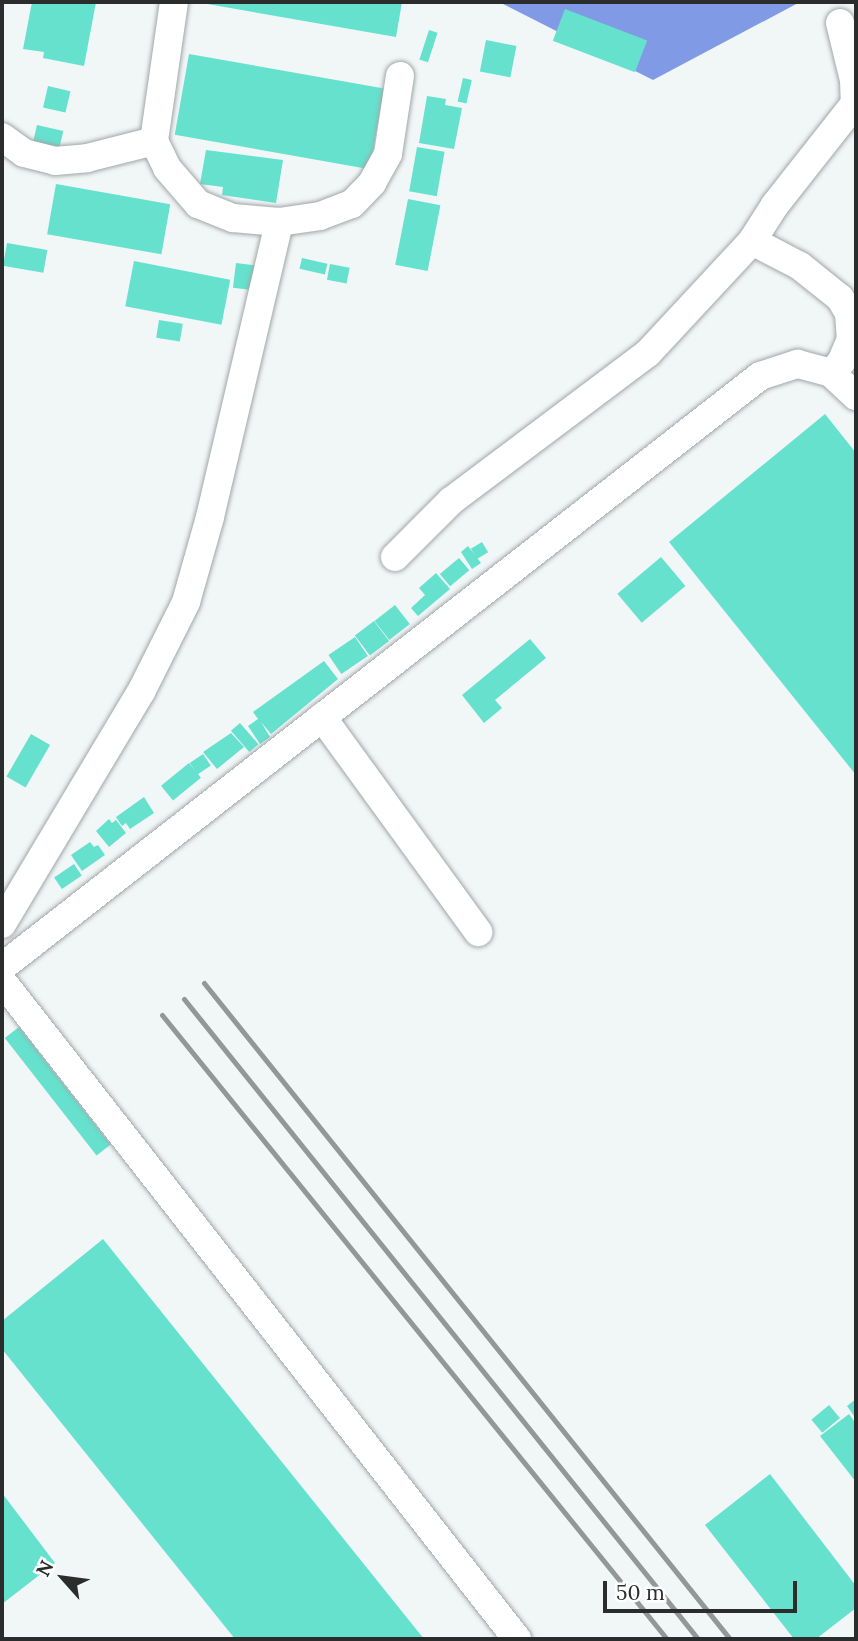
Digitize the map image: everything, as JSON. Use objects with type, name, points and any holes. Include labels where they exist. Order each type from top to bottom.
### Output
[{"type":"lane","points":[[174,2],[154,141],[167,168],[198,204],[233,218],[279,222],[320,216],[352,204],[372,183],[388,154],[400,76]]},
{"type":"lane","points":[[395,557],[451,500],[648,353],[752,242],[775,205],[818,153],[841,118],[856,103],[854,80],[840,23]]},
{"type":"lane","points":[[2,137],[24,153],[55,161],[88,158],[154,141]]},
{"type":"lane","points":[[2,924],[141,692],[186,602],[210,517],[279,222]]},
{"type":"lane","points":[[752,242],[818,278],[853,308],[851,339],[841,362],[831,373]]},
{"type":"lane","points":[[2,967],[760,376],[798,364],[831,373],[856,396]]},
{"type":"lane","points":[[322,717],[478,932]]},
{"type":"lane","points":[[2,981],[517,1639]]},
{"type":"water","points":[[499,2],[800,2],[653,80]]},
{"type":"building","points":[[32,2],[96,2],[84,66],[43,58],[44,52],[23,49]]},
{"type":"building","points":[[196,2],[402,2],[396,37]]},
{"type":"building","points":[[565,9],[647,41],[635,72],[553,41]]},
{"type":"building","points":[[429,30],[438,33],[428,62],[419,59]]},
{"type":"building","points":[[486,40],[516,46],[510,77],[480,71]]},
{"type":"building","points":[[189,54],[384,88],[370,169],[175,135]]},
{"type":"building","points":[[463,78],[472,80],[466,103],[458,101]]},
{"type":"building","points":[[48,86],[70,91],[65,113],[43,107]]},
{"type":"building","points":[[427,96],[446,99],[445,105],[462,108],[454,149],[419,143]]},
{"type":"building","points":[[37,125],[63,131],[59,151],[33,144]]},
{"type":"building","points":[[417,147],[445,152],[437,196],[409,191]]},
{"type":"building","points":[[206,150],[283,160],[276,203],[222,195],[223,187],[200,184]]},
{"type":"building","points":[[56,184],[170,204],[161,254],[47,234]]},
{"type":"building","points":[[408,199],[440,205],[428,271],[395,265]]},
{"type":"building","points":[[7,243],[47,250],[43,273],[3,266]]},
{"type":"building","points":[[302,258],[327,264],[325,275],[300,269]]},
{"type":"building","points":[[134,261],[230,280],[221,325],[125,306]]},
{"type":"building","points":[[236,263],[259,266],[256,291],[233,288]]},
{"type":"building","points":[[330,264],[350,268],[347,284],[327,280]]},
{"type":"building","points":[[159,320],[183,324],[180,342],[156,338]]},
{"type":"building","points":[[825,414],[856,453],[856,775],[669,542]]},
{"type":"building","points":[[482,542],[488,552],[477,559],[471,549]]},
{"type":"building","points":[[468,546],[481,563],[472,569],[461,552]]},
{"type":"building","points":[[661,557],[685,586],[642,623],[617,594]]},
{"type":"building","points":[[459,558],[469,570],[450,586],[440,574]]},
{"type":"building","points":[[436,573],[450,589],[418,616],[411,608],[425,595],[419,588]]},
{"type":"building","points":[[395,605],[410,624],[389,640],[375,621]]},
{"type":"building","points":[[374,621],[389,641],[370,655],[355,635]]},
{"type":"building","points":[[355,637],[368,656],[341,674],[328,655]]},
{"type":"building","points":[[530,639],[546,658],[495,700],[502,708],[484,723],[462,695]]},
{"type":"building","points":[[324,661],[338,679],[271,734],[261,722],[270,737],[260,744],[248,726],[258,719],[253,712]]},
{"type":"building","points":[[240,723],[258,744],[249,752],[231,731]]},
{"type":"building","points":[[231,733],[244,747],[217,769],[203,752]]},
{"type":"building","points":[[31,734],[50,745],[26,787],[6,776]]},
{"type":"building","points":[[203,754],[211,766],[198,775],[190,763]]},
{"type":"building","points":[[189,763],[201,778],[173,800],[161,786]]},
{"type":"building","points":[[144,797],[154,813],[130,829],[126,823],[122,826],[116,817]]},
{"type":"building","points":[[109,819],[112,823],[116,820],[126,833],[109,847],[96,831]]},
{"type":"building","points":[[90,842],[94,847],[98,845],[105,855],[82,871],[71,855]]},
{"type":"building","points":[[74,864],[82,876],[62,889],[54,877]]},
{"type":"building","points":[[19,1027],[111,1144],[97,1155],[5,1038]]},
{"type":"building","points":[[103,1239],[424,1639],[235,1639],[2,1349],[2,1321]]},
{"type":"building","points":[[856,1399],[856,1414],[854,1416],[847,1406]]},
{"type":"building","points":[[829,1405],[840,1418],[822,1433],[811,1420]]},
{"type":"building","points":[[849,1414],[854,1421],[856,1419],[856,1482],[820,1436]]},
{"type":"building","points":[[770,1474],[856,1586],[856,1608],[816,1639],[794,1639],[705,1525]]},
{"type":"building","points":[[2,1493],[55,1563],[2,1604]]},
{"type":"railway","points":[[204,983],[730,1639]]},
{"type":"railway","points":[[184,999],[698,1639]]},
{"type":"railway","points":[[162,1015],[667,1639]]}]
